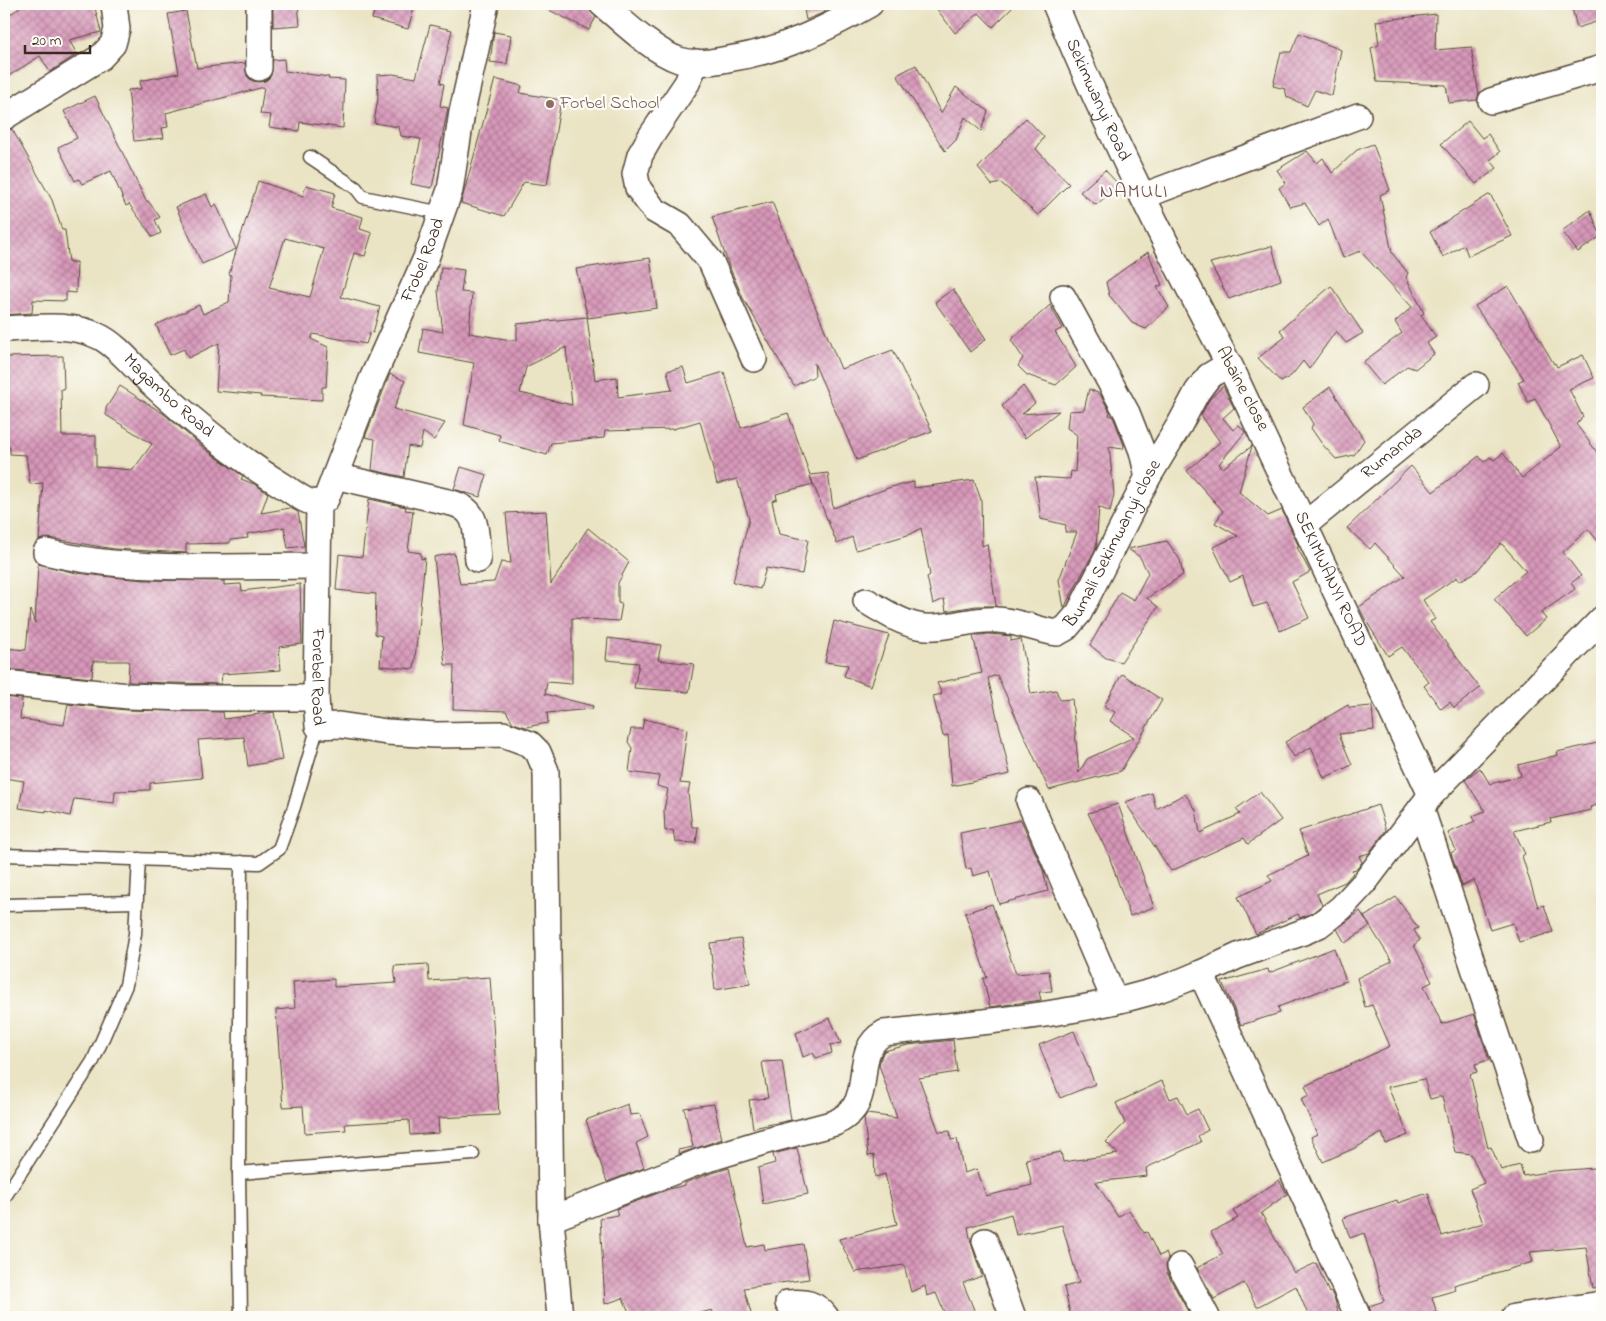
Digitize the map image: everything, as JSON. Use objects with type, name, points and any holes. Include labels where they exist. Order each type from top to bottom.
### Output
[{"type":"street","points":[[259,68],[260,4]]},
{"type":"street","name":"Frobel Road","points":[[319,502],[326,499],[372,378],[426,258],[450,190],[462,112],[486,4]]},
{"type":"street","points":[[602,4],[658,50],[679,60],[696,62],[737,58],[777,48],[806,38],[870,4]]},
{"type":"street","name":"Sekimwanyi Road","points":[[1055,4],[1143,196]]},
{"type":"street","points":[[4,117],[102,57],[113,44],[117,29],[119,6]]},
{"type":"street","points":[[696,62],[687,83],[640,155],[635,174],[638,188],[654,210],[680,225],[711,262],[754,359]]},
{"type":"street","points":[[1492,101],[1602,68]]},
{"type":"street","points":[[1143,196],[1358,116]]},
{"type":"street","name":"Abaine close","points":[[1143,196],[1261,425],[1308,522],[1426,801]]},
{"type":"street","points":[[1063,297],[1128,413],[1142,451],[1148,477]]},
{"type":"street","name":"Magambo Road","points":[[4,329],[63,327],[80,329],[98,336],[108,342],[156,388],[228,449],[261,473],[307,501],[319,502]]},
{"type":"street","name":"Bumali Sekimwanyi close","points":[[866,601],[902,621],[918,626],[937,626],[979,619],[998,620],[1057,633],[1066,628],[1079,613],[1148,477],[1197,392],[1209,376],[1228,364]]},
{"type":"street","name":"SEKIMWANYI ROAD","points":[[1228,364],[1426,801]]},
{"type":"street","name":"Rumanda","points":[[1308,522],[1476,385]]},
{"type":"street","points":[[335,476],[452,503],[466,508],[474,519],[478,560]]},
{"type":"street","name":"Forebel Road","points":[[319,502],[316,698],[318,726],[339,726],[435,735],[503,734],[530,744],[538,752],[546,771],[550,1219]]},
{"type":"street","points":[[46,552],[78,560],[147,565],[318,566]]},
{"type":"street","points":[[560,1317],[550,1219],[701,1161],[835,1123],[846,1117],[853,1110],[860,1092],[866,1053],[877,1037],[884,1033],[1067,1011],[1152,992],[1238,956],[1320,925],[1351,898],[1364,883],[1426,801],[1602,619]]},
{"type":"street","points":[[4,683],[128,696],[316,698]]},
{"type":"street","points":[[1029,801],[1115,1001]]},
{"type":"street","points":[[1426,801],[1531,1140]]},
{"type":"street","points":[[1201,973],[1358,1317]]},
{"type":"street","points":[[985,1242],[1013,1317]]},
{"type":"street","points":[[1180,1266],[1207,1317]]},
{"type":"street","points":[[788,1303],[804,1301],[816,1307],[826,1317]]},
{"type":"street","points":[[1514,1317],[1602,1304]]},
{"type":"lane","points":[[310,157],[356,188],[363,197],[442,213]]},
{"type":"lane","points":[[4,855],[259,863],[279,849],[294,808],[318,726]]},
{"type":"lane","points":[[4,1198],[93,1061],[126,985],[135,934],[139,859]]},
{"type":"lane","points":[[241,862],[239,1173],[241,1317]]},
{"type":"lane","points":[[4,905],[136,902]]},
{"type":"lane","points":[[239,1173],[473,1154]]},
{"type":"building","points":[[22,4],[94,4],[101,32],[69,40],[77,54],[50,72],[40,56],[4,79],[4,18]]},
{"type":"building","points":[[273,4],[298,4],[300,25],[273,27]]},
{"type":"building","points":[[376,4],[415,4],[408,29],[372,19]]},
{"type":"building","points":[[537,4],[587,4],[596,17],[589,30]]},
{"type":"building","points":[[933,4],[1016,4],[993,27],[979,13],[955,33]]},
{"type":"building","points":[[1571,4],[1602,4],[1602,20],[1577,28]]},
{"type":"building","points":[[823,5],[825,12],[806,20],[804,9]]},
{"type":"building","points":[[186,11],[197,68],[245,63],[247,76],[252,81],[259,82],[266,81],[271,76],[273,60],[284,59],[285,71],[329,77],[328,79],[345,80],[343,128],[300,122],[299,131],[269,127],[271,115],[260,114],[264,87],[166,113],[168,127],[162,128],[164,138],[134,141],[128,90],[141,89],[140,81],[179,73],[168,14]]},
{"type":"building","points":[[1436,14],[1435,50],[1471,47],[1479,95],[1477,100],[1449,103],[1446,85],[1377,82],[1371,48],[1379,45],[1376,21]]},
{"type":"building","points":[[430,25],[452,30],[440,83],[444,84],[440,106],[448,108],[432,188],[411,184],[421,139],[401,136],[399,127],[374,123],[378,98],[377,75],[393,74],[416,78]]},
{"type":"building","points":[[494,32],[511,35],[507,64],[490,62]]},
{"type":"building","points":[[1299,33],[1341,50],[1332,96],[1315,90],[1307,106],[1287,97],[1285,89],[1273,86],[1281,52],[1291,52]]},
{"type":"building","points":[[916,65],[941,113],[956,87],[988,111],[981,131],[965,117],[956,140],[945,151],[897,75]]},
{"type":"building","points":[[495,79],[522,86],[520,93],[561,100],[547,185],[524,182],[504,216],[461,203]]},
{"type":"building","points":[[95,96],[146,201],[148,201],[160,217],[155,220],[161,233],[153,237],[129,204],[126,206],[111,171],[82,184],[79,179],[75,181],[58,147],[77,138],[64,111]]},
{"type":"building","points":[[1026,118],[1044,137],[1036,149],[1069,184],[1038,215],[1001,183],[992,185],[978,168]]},
{"type":"building","points":[[1468,121],[1482,138],[1488,134],[1500,152],[1490,160],[1497,168],[1476,184],[1441,144]]},
{"type":"building","points":[[12,129],[52,200],[62,230],[65,230],[69,262],[77,262],[76,293],[66,292],[66,301],[33,300],[32,313],[4,315],[4,131]]},
{"type":"building","points":[[1373,144],[1390,190],[1380,195],[1392,253],[1408,273],[1406,277],[1424,313],[1421,315],[1436,337],[1427,343],[1434,354],[1415,369],[1407,366],[1382,385],[1363,362],[1402,333],[1395,322],[1412,307],[1360,251],[1343,258],[1328,219],[1319,226],[1305,203],[1290,207],[1279,188],[1286,183],[1277,170],[1307,151],[1317,163],[1323,158],[1332,173],[1357,150]]},
{"type":"building","points":[[1105,170],[1119,185],[1096,205],[1080,192]]},
{"type":"building","points":[[258,181],[303,196],[306,185],[335,193],[331,208],[363,217],[360,229],[372,233],[365,256],[354,253],[341,297],[380,307],[373,333],[370,332],[366,344],[313,334],[311,339],[328,347],[326,387],[322,387],[322,400],[260,397],[261,395],[216,391],[219,343],[188,358],[184,349],[170,355],[156,325],[199,305],[203,314],[229,302],[231,275],[229,274]],"holes":[[[285,238],[324,249],[310,297],[269,288]]]},
{"type":"building","points":[[206,194],[212,207],[216,204],[236,249],[202,264],[176,207]]},
{"type":"building","points":[[1490,194],[1512,236],[1468,256],[1464,245],[1443,257],[1430,232]]},
{"type":"building","points":[[772,202],[841,369],[893,350],[932,431],[857,460],[814,363],[815,376],[794,386],[743,298],[729,266],[712,217]]},
{"type":"building","points":[[1590,210],[1601,236],[1578,252],[1562,231]]},
{"type":"building","points":[[1272,246],[1281,280],[1229,299],[1210,263]]},
{"type":"building","points":[[1148,252],[1162,285],[1157,287],[1169,307],[1146,329],[1132,323],[1109,295],[1106,282]]},
{"type":"building","points":[[650,258],[657,308],[588,318],[576,269]]},
{"type":"building","points":[[441,267],[464,270],[461,292],[472,293],[469,333],[517,341],[517,324],[587,317],[595,380],[617,377],[618,397],[672,390],[667,371],[683,367],[688,383],[724,372],[741,428],[788,413],[810,475],[828,473],[833,508],[891,487],[914,482],[914,488],[974,480],[981,500],[982,546],[987,544],[996,606],[976,606],[946,611],[944,599],[933,604],[927,577],[930,575],[921,528],[911,534],[856,550],[852,537],[837,544],[810,476],[813,484],[776,494],[777,499],[772,501],[779,534],[808,540],[802,574],[766,568],[760,589],[733,582],[749,519],[737,479],[717,484],[700,421],[673,429],[605,431],[604,438],[551,443],[547,455],[499,441],[500,435],[464,425],[474,363],[419,353],[423,328],[443,332],[438,291]],"holes":[[[566,347],[572,405],[520,393],[526,367]]]},
{"type":"building","points":[[1331,286],[1363,333],[1346,343],[1336,331],[1309,369],[1303,361],[1292,375],[1281,382],[1258,358],[1285,337],[1280,330]]},
{"type":"building","points":[[1508,286],[1554,364],[1557,367],[1583,355],[1594,378],[1569,389],[1583,417],[1576,424],[1602,459],[1602,546],[1588,529],[1563,552],[1581,576],[1571,583],[1575,589],[1541,613],[1546,619],[1526,636],[1494,599],[1526,571],[1501,543],[1476,572],[1459,581],[1457,577],[1423,600],[1435,619],[1430,622],[1480,688],[1454,708],[1450,702],[1441,709],[1424,686],[1429,682],[1402,647],[1388,656],[1359,607],[1405,576],[1375,543],[1370,549],[1347,528],[1411,466],[1433,492],[1479,456],[1484,462],[1490,457],[1494,460],[1503,453],[1522,478],[1561,447],[1535,398],[1528,402],[1518,382],[1524,379],[1475,306]]},
{"type":"building","points":[[953,289],[986,339],[970,352],[935,302]]},
{"type":"building","points":[[1050,305],[1063,328],[1055,332],[1076,367],[1056,385],[1027,375],[1018,366],[1023,358],[1011,340]]},
{"type":"building","points":[[63,356],[64,389],[61,389],[62,436],[96,436],[96,467],[133,470],[152,444],[106,415],[106,408],[120,386],[164,414],[205,449],[243,476],[241,479],[254,484],[268,493],[261,513],[290,508],[298,512],[304,546],[288,548],[284,527],[247,534],[248,538],[230,540],[230,543],[186,544],[186,553],[114,549],[49,538],[39,540],[43,483],[30,484],[26,455],[10,454],[10,447],[4,447],[4,357]]},
{"type":"building","points":[[390,374],[405,381],[394,409],[445,423],[434,440],[423,432],[420,448],[408,446],[404,477],[372,470],[375,439],[365,437]]},
{"type":"building","points":[[1023,386],[1035,403],[1022,414],[1059,411],[1025,438],[1002,406]]},
{"type":"building","points":[[1223,386],[1234,408],[1223,418],[1233,430],[1239,425],[1245,432],[1219,464],[1223,468],[1252,446],[1239,492],[1268,516],[1282,510],[1299,547],[1297,547],[1310,572],[1292,582],[1309,618],[1280,631],[1267,603],[1253,607],[1243,576],[1230,582],[1213,547],[1238,536],[1215,523],[1223,511],[1187,471],[1220,442],[1201,415],[1209,400]]},
{"type":"building","points":[[1330,387],[1364,440],[1354,455],[1336,459],[1311,428],[1313,424],[1303,407]]},
{"type":"building","points":[[1089,389],[1100,394],[1110,412],[1109,415],[1114,419],[1124,445],[1123,449],[1109,447],[1114,494],[1110,512],[1099,507],[1096,548],[1064,608],[1059,580],[1077,532],[1065,532],[1066,525],[1041,519],[1035,477],[1070,479],[1071,471],[1075,472],[1077,435],[1067,428],[1069,411],[1084,410]]},
{"type":"building","points":[[461,467],[487,475],[480,497],[454,489]]},
{"type":"building","points":[[369,499],[406,507],[405,510],[413,511],[408,551],[421,553],[421,559],[425,558],[414,669],[380,666],[382,636],[375,634],[376,594],[336,590],[339,554],[362,557]]},
{"type":"building","points":[[546,511],[551,584],[588,528],[629,562],[618,583],[618,603],[622,604],[619,621],[572,618],[572,684],[547,682],[545,694],[593,706],[592,709],[547,713],[548,723],[526,727],[513,723],[506,711],[453,709],[454,665],[445,665],[434,557],[454,553],[460,584],[494,582],[501,562],[511,563],[506,513]]},
{"type":"building","points":[[1167,541],[1180,560],[1183,575],[1147,598],[1158,607],[1121,662],[1106,658],[1090,645],[1120,592],[1134,600],[1148,573],[1140,557],[1128,549]]},
{"type":"building","points":[[38,564],[76,573],[111,577],[146,580],[224,581],[224,585],[241,584],[242,591],[300,584],[302,644],[279,647],[281,670],[222,674],[221,684],[128,682],[129,661],[93,661],[92,678],[4,669],[4,648],[26,650],[30,610],[35,623]]},
{"type":"building","points":[[834,621],[889,635],[871,686],[844,676],[848,665],[825,662]]},
{"type":"building","points":[[988,634],[1011,636],[1011,641],[1021,639],[1031,694],[1056,690],[1060,700],[1072,699],[1079,773],[1087,759],[1134,737],[1110,721],[1115,712],[1104,706],[1122,674],[1162,700],[1121,771],[1049,790],[997,675],[988,678],[1010,774],[952,786],[948,735],[943,736],[933,696],[942,694],[937,683],[982,673],[973,636]]},
{"type":"building","points":[[608,638],[661,645],[658,660],[694,664],[689,692],[634,688],[639,663],[606,660]]},
{"type":"building","points":[[4,697],[22,699],[20,719],[64,725],[68,704],[127,710],[223,712],[224,719],[274,712],[282,760],[248,766],[244,737],[198,740],[202,778],[150,783],[150,790],[115,791],[114,803],[74,799],[70,816],[46,810],[46,812],[19,808],[24,781],[4,778]]},
{"type":"building","points":[[1348,705],[1350,708],[1372,706],[1374,730],[1339,734],[1352,765],[1324,778],[1311,747],[1294,757],[1285,742]]},
{"type":"building","points":[[644,719],[687,729],[680,783],[690,784],[688,793],[692,827],[698,827],[696,843],[675,842],[673,830],[665,831],[664,810],[668,789],[657,786],[659,776],[629,772],[632,748],[628,742],[631,729],[642,729]]},
{"type":"building","points":[[1602,742],[1602,804],[1590,807],[1591,810],[1550,819],[1551,822],[1514,831],[1525,854],[1522,856],[1538,907],[1544,905],[1553,932],[1519,942],[1513,923],[1490,930],[1474,880],[1462,886],[1451,853],[1456,850],[1448,833],[1475,821],[1473,816],[1485,811],[1465,780],[1480,768],[1490,784],[1521,776],[1518,765],[1558,755],[1557,752]]},
{"type":"building","points":[[1260,792],[1281,820],[1248,844],[1244,838],[1171,871],[1125,802],[1152,793],[1156,809],[1185,794],[1196,810],[1200,833],[1240,814],[1236,809]]},
{"type":"building","points":[[1118,804],[1154,907],[1130,916],[1109,856],[1088,813]]},
{"type":"building","points":[[1378,805],[1386,830],[1369,853],[1359,856],[1362,862],[1357,869],[1352,870],[1353,873],[1345,882],[1317,894],[1322,905],[1312,913],[1300,918],[1298,914],[1256,934],[1238,897],[1272,881],[1268,875],[1308,856],[1299,831]]},
{"type":"building","points":[[1021,820],[1043,870],[1048,891],[999,904],[990,871],[973,876],[971,868],[966,869],[960,833]]},
{"type":"building","points":[[1396,897],[1418,928],[1414,930],[1420,940],[1414,945],[1432,982],[1424,986],[1442,1024],[1474,1014],[1489,1060],[1475,1064],[1477,1072],[1470,1074],[1488,1148],[1491,1147],[1501,1170],[1520,1165],[1523,1176],[1553,1171],[1595,1168],[1602,1234],[1602,1287],[1593,1288],[1586,1247],[1530,1252],[1533,1262],[1454,1285],[1456,1290],[1432,1297],[1438,1317],[1372,1317],[1369,1306],[1384,1301],[1364,1233],[1350,1238],[1343,1218],[1397,1200],[1398,1203],[1428,1193],[1442,1236],[1483,1223],[1470,1189],[1484,1183],[1471,1154],[1455,1152],[1442,1096],[1430,1099],[1424,1079],[1388,1087],[1408,1135],[1386,1144],[1382,1133],[1355,1148],[1323,1162],[1311,1137],[1317,1134],[1301,1099],[1309,1095],[1305,1086],[1390,1046],[1372,1005],[1365,1007],[1357,978],[1392,961],[1364,917]]},
{"type":"building","points":[[992,904],[1016,974],[1049,971],[1052,991],[1039,992],[1041,1000],[990,1007],[983,978],[987,978],[965,913]]},
{"type":"building","points":[[1360,911],[1370,926],[1345,943],[1337,929]]},
{"type":"building","points":[[741,939],[750,984],[715,990],[710,943]]},
{"type":"building","points":[[1334,948],[1346,981],[1278,1007],[1280,1013],[1241,1025],[1222,982],[1268,969],[1269,973]]},
{"type":"building","points":[[428,964],[429,981],[490,977],[499,1115],[438,1118],[439,1133],[410,1135],[409,1120],[345,1124],[346,1130],[305,1133],[303,1106],[283,1107],[276,1010],[295,1008],[293,982],[334,979],[334,987],[396,983],[394,966]]},
{"type":"building","points":[[830,1018],[841,1043],[830,1045],[832,1053],[816,1058],[813,1053],[803,1057],[796,1033]]},
{"type":"building","points":[[1074,1031],[1095,1084],[1060,1098],[1039,1045]]},
{"type":"building","points":[[953,1040],[957,1072],[919,1078],[939,1132],[950,1131],[951,1140],[957,1139],[964,1173],[977,1169],[986,1196],[1032,1185],[1026,1159],[1061,1152],[1063,1162],[1118,1154],[1106,1142],[1125,1123],[1116,1103],[1162,1081],[1170,1099],[1178,1096],[1187,1114],[1198,1109],[1208,1130],[1198,1136],[1201,1142],[1146,1168],[1147,1176],[1096,1182],[1118,1217],[1129,1210],[1144,1233],[1147,1232],[1159,1256],[1166,1253],[1168,1258],[1166,1265],[1167,1273],[1191,1317],[1071,1317],[1064,1287],[1079,1283],[1062,1225],[1016,1235],[1011,1214],[968,1227],[971,1243],[982,1276],[963,1283],[977,1317],[946,1317],[936,1293],[927,1296],[925,1286],[911,1292],[904,1265],[855,1272],[839,1239],[897,1224],[885,1174],[875,1177],[874,1155],[868,1156],[864,1118],[867,1114],[897,1118],[879,1065],[882,1055],[884,1051],[908,1045]]},
{"type":"building","points":[[782,1061],[791,1120],[753,1128],[749,1100],[768,1098],[762,1062]]},
{"type":"building","points":[[628,1104],[630,1115],[640,1114],[648,1137],[636,1143],[644,1168],[607,1182],[586,1120]]},
{"type":"building","points":[[714,1104],[722,1139],[679,1154],[678,1150],[693,1147],[684,1108]]},
{"type":"building","points":[[797,1148],[808,1194],[763,1204],[758,1168],[775,1163],[773,1154]]},
{"type":"building","points":[[729,1168],[747,1247],[764,1244],[765,1250],[803,1244],[809,1279],[744,1288],[752,1317],[715,1317],[712,1310],[685,1317],[631,1317],[623,1298],[605,1304],[600,1218],[618,1215],[616,1209]]},
{"type":"building","points":[[1279,1180],[1287,1194],[1261,1213],[1294,1273],[1316,1263],[1329,1293],[1331,1292],[1335,1300],[1339,1317],[1309,1317],[1296,1286],[1257,1307],[1244,1283],[1214,1299],[1197,1268],[1223,1254],[1211,1232],[1238,1218],[1233,1211]]},
{"type":"place","name":"Forbel School","points":[[550,104]]},
{"type":"district","name":"NAMULI","points":[[1134,192]]}]
